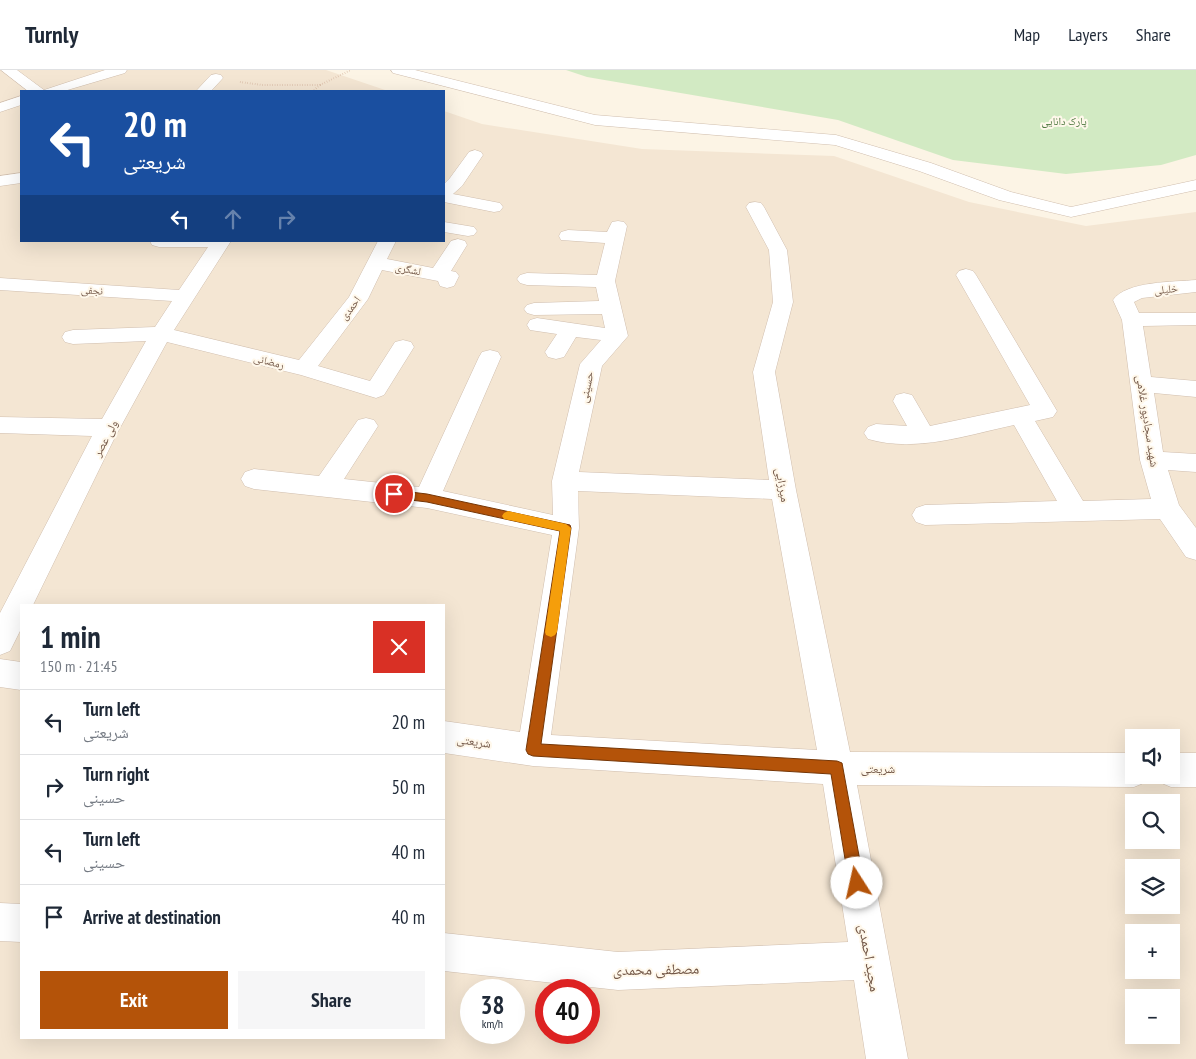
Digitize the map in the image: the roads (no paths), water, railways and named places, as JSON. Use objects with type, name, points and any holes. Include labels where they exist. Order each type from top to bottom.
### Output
[{"type":"street","points":[[8,70],[36,90]]},
{"type":"street","points":[[62,70],[79,84]]},
{"type":"street","points":[[54,90],[120,70]]},
{"type":"street","points":[[398,70],[595,120],[836,140],[925,167],[1005,196],[1071,212],[1196,185]]},
{"type":"street","points":[[204,90],[216,78]]},
{"type":"street","points":[[0,108],[20,100]]},
{"type":"street","points":[[445,191],[456,182],[474,155]]},
{"type":"street","points":[[0,181],[20,178]]},
{"type":"street","points":[[445,197],[494,207]]},
{"type":"street","name":"میرزایی","points":[[755,207],[778,250],[783,302],[764,372],[783,490],[837,768]]},
{"type":"street","name":"لشگری","points":[[377,263],[441,281],[463,238],[445,228]]},
{"type":"street","points":[[568,236],[617,232],[605,281],[612,307],[617,336],[571,329],[535,317],[612,307]]},
{"type":"street","name":"ولی عصر","points":[[0,642],[110,428],[183,296],[221,242]]},
{"type":"street","name":"احمدی","points":[[304,369],[358,299],[387,242]]},
{"type":"street","points":[[876,433],[924,436],[1045,411],[966,276]]},
{"type":"street","points":[[527,279],[605,281]]},
{"type":"street","name":"نجفی","points":[[0,284],[183,296]]},
{"type":"street","name":"خلیلی","points":[[1136,292],[1196,286]]},
{"type":"street","name":"شهید سجادپور غلامی","points":[[1136,292],[1123,300],[1132,320],[1135,348],[1143,384],[1152,460],[1167,509],[1195,545]]},
{"type":"street","points":[[1132,320],[1196,319]]},
{"type":"street","points":[[556,352],[571,329]]},
{"type":"street","name":"رمضانی","points":[[73,337],[162,334],[304,369],[376,390],[403,347]]},
{"type":"street","name":"حسینی","points":[[533,750],[566,528],[565,481],[591,364],[617,336]]},
{"type":"street","points":[[427,498],[490,356]]},
{"type":"street","points":[[1143,384],[1196,389]]},
{"type":"street","points":[[904,401],[924,436]]},
{"type":"street","points":[[1020,415],[1076,511]]},
{"type":"street","points":[[0,424],[110,428]]},
{"type":"street","points":[[326,486],[366,426]]},
{"type":"street","points":[[1152,460],[1196,463]]},
{"type":"street","points":[[254,479],[427,498],[566,528]]},
{"type":"street","points":[[565,481],[783,490]]},
{"type":"street","points":[[926,515],[1167,509]]},
{"type":"street","points":[[0,673],[20,676]]},
{"type":"street","name":"شریعتی","points":[[445,737],[533,750],[837,768],[1125,770]]},
{"type":"street","name":"مجید احمدی","points":[[837,768],[887,1059]]},
{"type":"street","points":[[1180,770],[1196,770]]},
{"type":"street","points":[[0,922],[20,923]]},
{"type":"street","name":"مصطفی محمدی","points":[[445,952],[618,972],[870,960]]},
{"type":"park label","name":"پارک دانایی","points":[[1064,121]]}]
